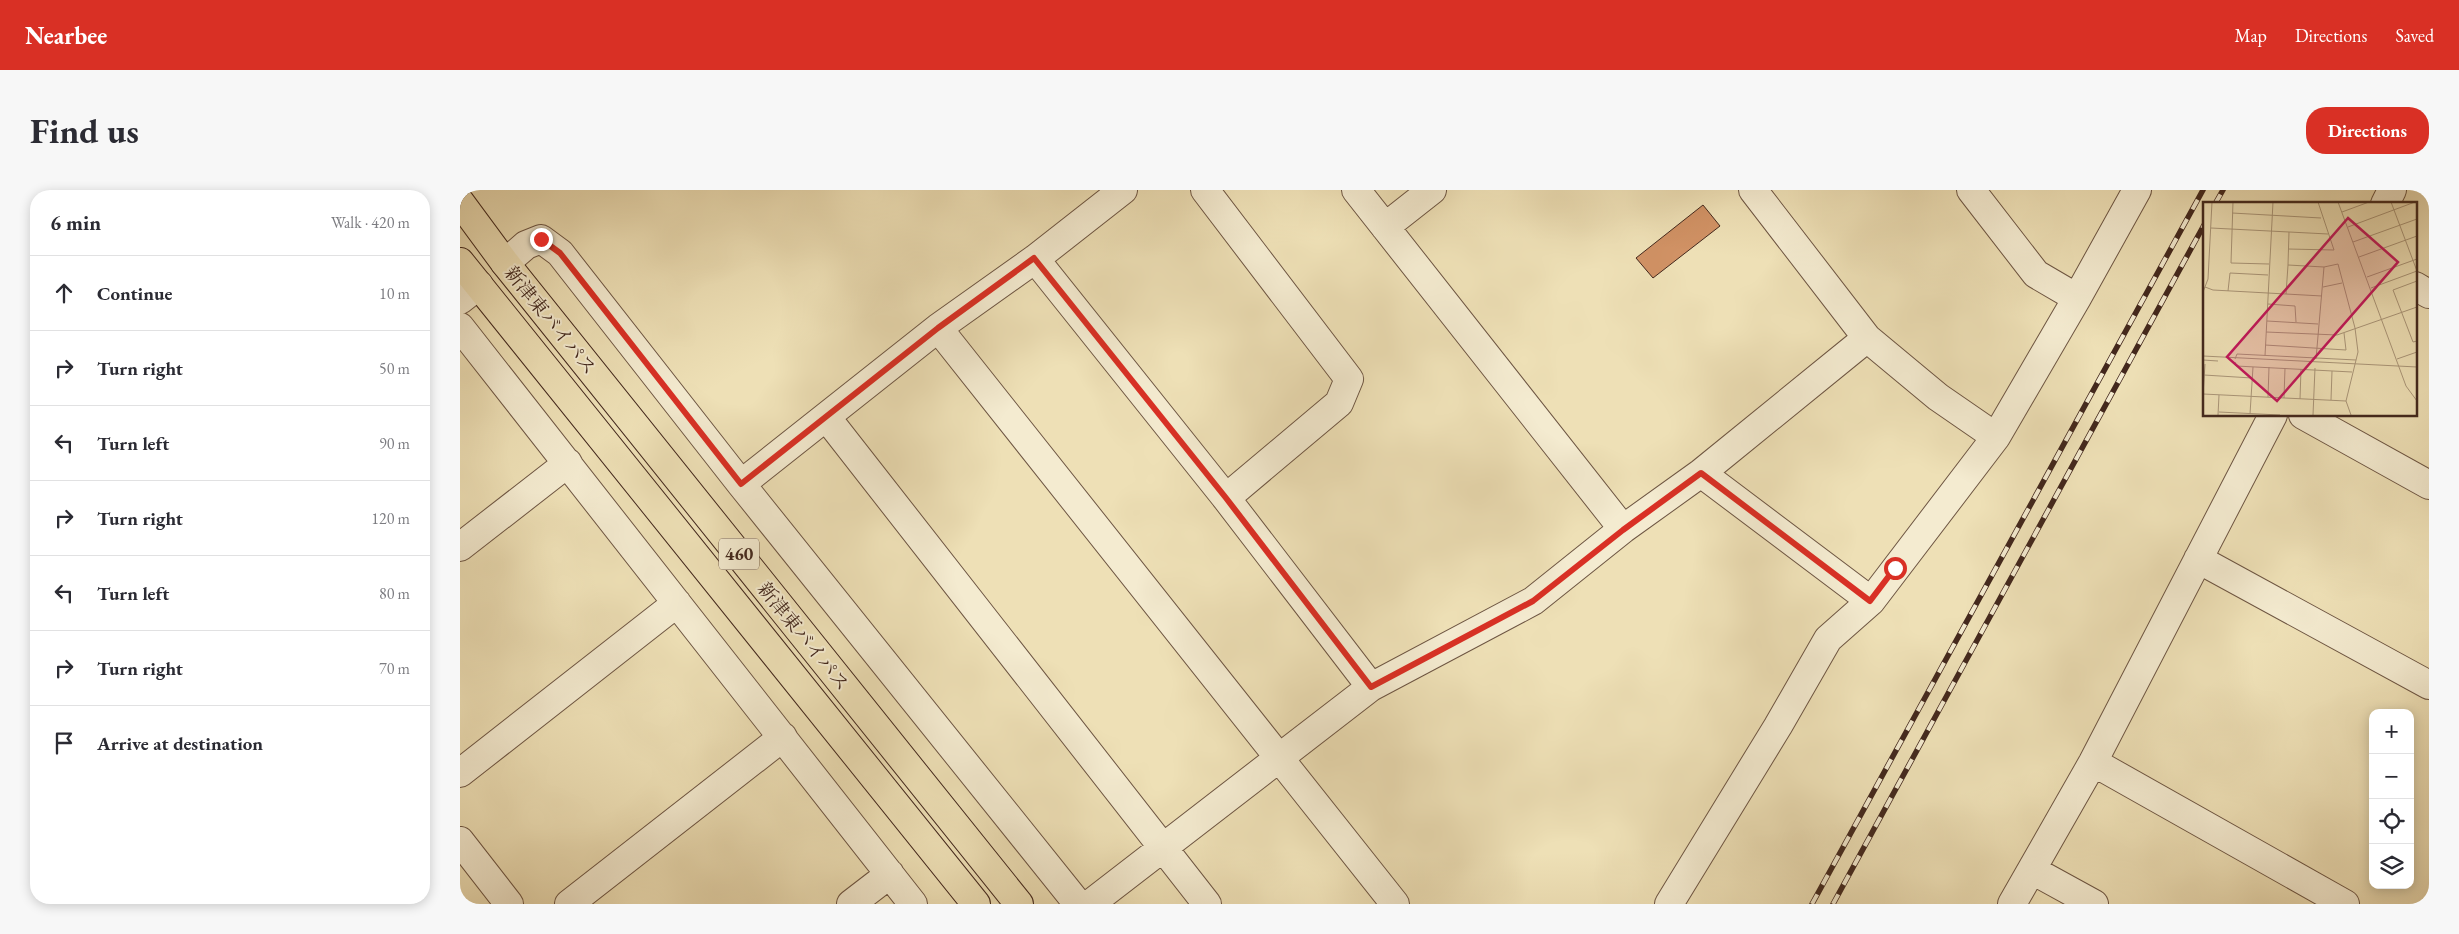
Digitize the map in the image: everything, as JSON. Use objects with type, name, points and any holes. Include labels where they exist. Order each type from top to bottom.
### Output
[{"type":"highway","name":"新津東バイパス","points":[[460,202],[505,263],[1019,904]]},
{"type":"highway","name":"新津東バイパス","points":[[460,262],[469,292],[976,904]]},
{"type":"street","points":[[741,484],[827,418],[938,328],[1124,190]]},
{"type":"street","points":[[1205,190],[1350,379],[1339,402],[1226,498]]},
{"type":"street","points":[[1356,190],[1623,530]]},
{"type":"street","points":[[1385,227],[1432,190]]},
{"type":"street","points":[[1753,190],[1867,338],[1938,397],[1996,437]]},
{"type":"street","points":[[1971,190],[2036,274],[2077,298]]},
{"type":"street","points":[[1669,904],[1778,726],[1828,638],[1870,601],[1996,437],[2137,190]]},
{"type":"street","points":[[2386,202],[2392,190]]},
{"type":"street","points":[[505,263],[526,245],[541,239],[560,253],[741,484],[1078,904]]},
{"type":"street","points":[[1034,258],[1226,498],[1371,687]]},
{"type":"street","points":[[2416,287],[2429,294]]},
{"type":"street","points":[[460,327],[913,904]]},
{"type":"street","points":[[938,328],[1395,904]]},
{"type":"street","points":[[1090,904],[1164,849],[1371,687],[1533,601],[1623,530],[1701,473],[1867,338]]},
{"type":"street","points":[[2012,904],[2093,762],[2272,416]]},
{"type":"street","points":[[2305,416],[2429,485]]},
{"type":"street","points":[[827,418],[1207,904]]},
{"type":"street","points":[[464,535],[568,463]]},
{"type":"street","points":[[1701,473],[1870,601]]},
{"type":"street","points":[[2198,559],[2429,686]]},
{"type":"street","points":[[460,773],[677,603]]},
{"type":"street","points":[[568,904],[783,737]]},
{"type":"street","points":[[2093,762],[2345,904]]},
{"type":"street","points":[[460,841],[509,904]]},
{"type":"street","points":[[2032,870],[2094,904]]},
{"type":"street","points":[[851,904],[890,874]]},
{"type":"building","points":[[1703,205],[1720,226],[1653,278],[1636,258]]},
{"type":"railway","points":[[1812,904],[2203,190]]},
{"type":"railway","points":[[2216,202],[2223,190]]},
{"type":"railway","points":[[1833,904],[2203,227]]},
{"type":"route","points":[[541,239],[560,253],[741,484],[827,418],[938,328],[1034,258],[1226,498],[1371,687],[1533,601],[1623,530],[1701,473],[1870,601],[1895,568]]}]
